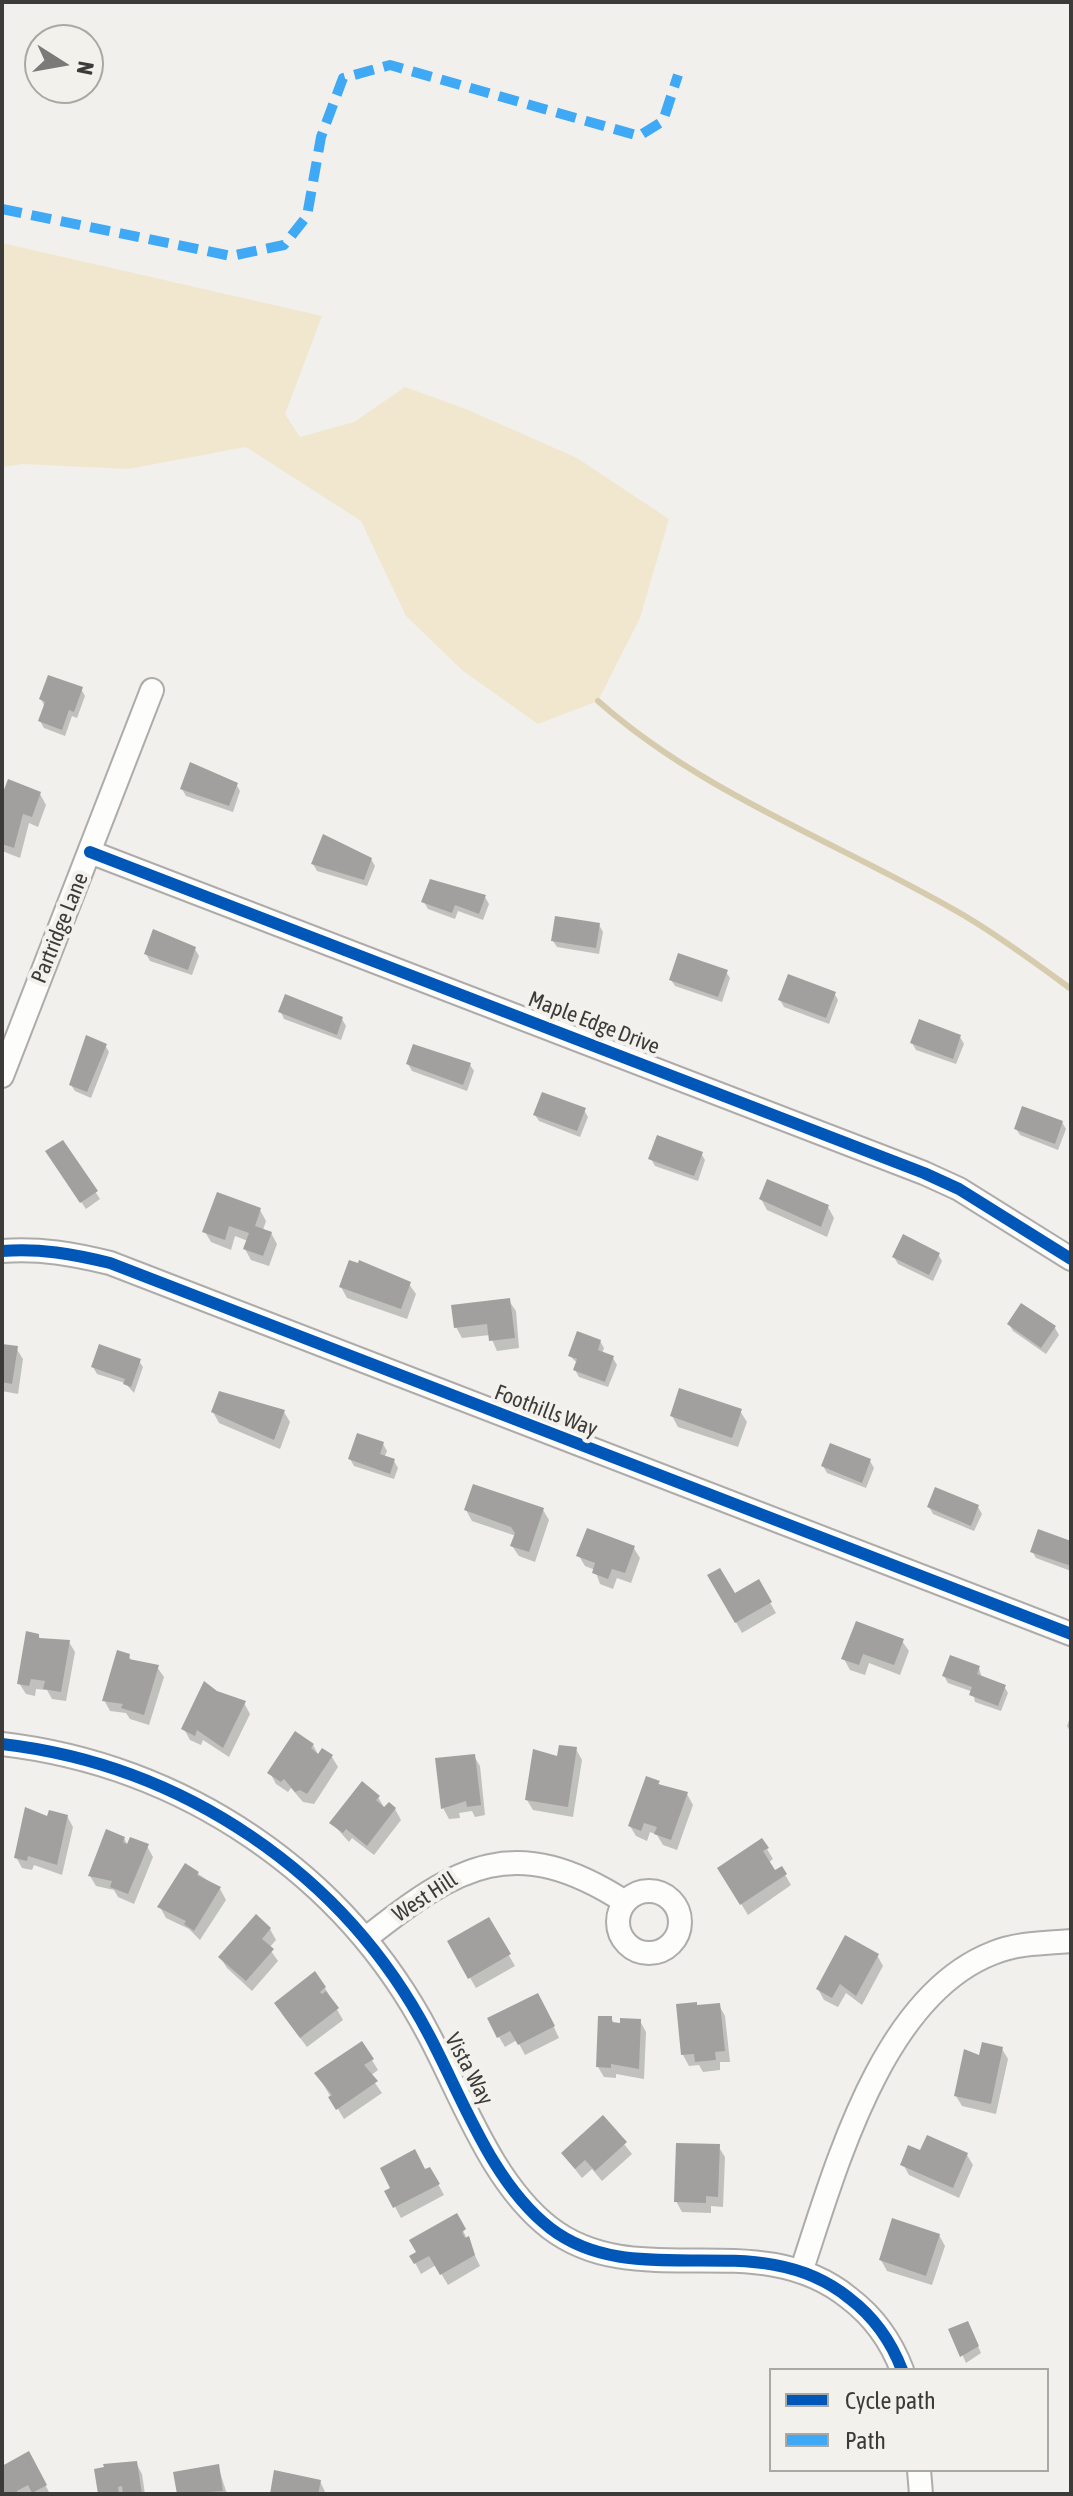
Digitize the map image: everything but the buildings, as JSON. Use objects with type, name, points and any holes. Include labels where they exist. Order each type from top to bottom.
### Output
[{"type":"street","name":"Partridge Lane","points":[[2,1076],[152,690]]},
{"type":"street","name":"Maple Edge Drive","points":[[90,852],[924,1173],[959,1189],[1071,1259]]},
{"type":"street","name":"Foothills Way","points":[[2,1251],[30,1249],[69,1253],[110,1263],[1071,1634]]},
{"type":"street","name":"Vista Way","points":[[2,1744],[76,1756],[164,1786],[266,1844],[301,1873],[365,1939],[419,2017],[509,2184],[532,2213],[554,2231],[596,2250],[640,2259],[742,2260],[802,2269],[830,2282],[860,2306],[879,2326],[901,2368]]},
{"type":"street","name":"West Hill","points":[[365,1939],[424,1892],[459,1873],[509,1863],[554,1867],[597,1884],[625,1902]]},
{"type":"street","points":[[802,2269],[848,2134],[884,2064],[917,2012],[951,1977],[994,1952],[1031,1944],[1071,1941]]},
{"type":"street","points":[[919,2472],[921,2494]]},
{"type":"shaded area","points":[[2,243],[322,316],[285,414],[300,437],[354,422],[405,387],[466,409],[577,458],[669,519],[640,618],[598,701],[538,724],[463,671],[406,616],[361,521],[246,447],[128,469],[23,464],[2,467]]},
{"type":"waterway","points":[[598,701],[639,735],[683,765],[965,916],[1071,989]]},
{"type":"marked path","points":[[2,209],[231,256],[284,245],[307,216],[321,137],[343,78],[390,65],[639,136],[663,121],[678,75]]},
{"type":"cycle path","points":[[90,852],[924,1173],[959,1189],[1071,1259]]},
{"type":"cycle path","points":[[2,1251],[56,1252],[110,1263],[1071,1634]]},
{"type":"cycle path","points":[[2,1744],[69,1756],[133,1776],[194,1803],[252,1837],[304,1877],[352,1924],[394,1977],[429,2035],[495,2164],[511,2188],[550,2228],[584,2247],[621,2257],[737,2261],[776,2265],[814,2276],[849,2298],[874,2321],[893,2349],[901,2368]]}]
